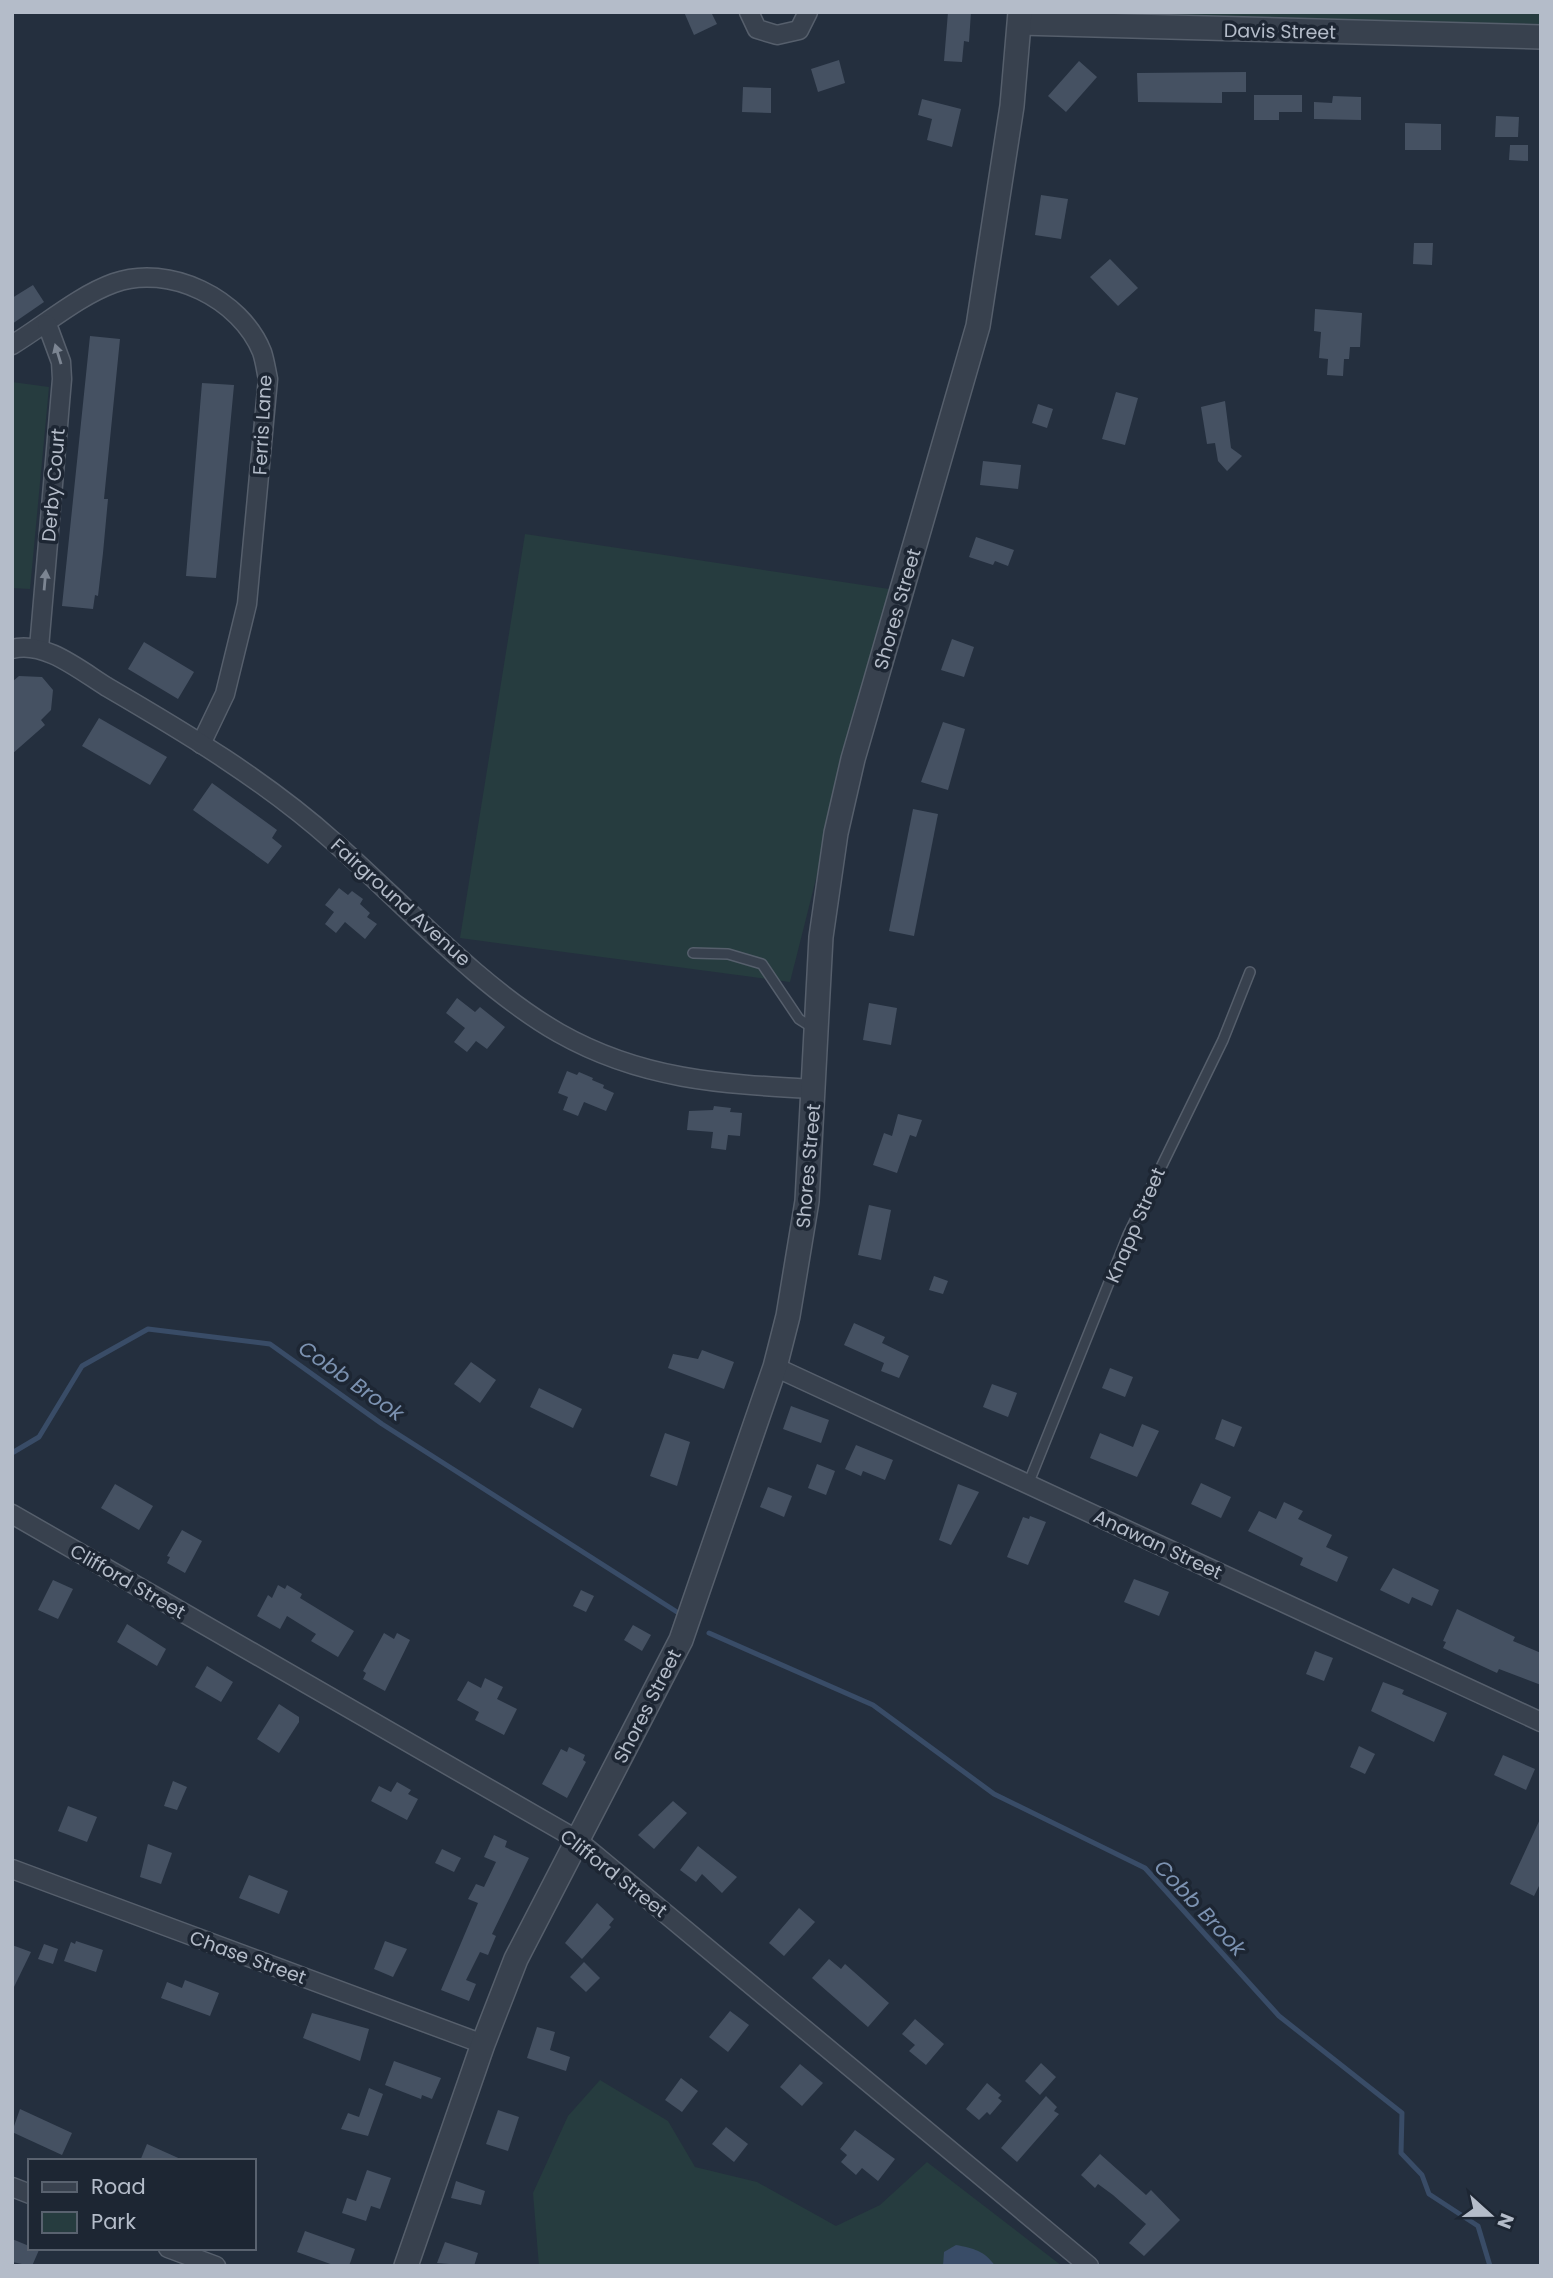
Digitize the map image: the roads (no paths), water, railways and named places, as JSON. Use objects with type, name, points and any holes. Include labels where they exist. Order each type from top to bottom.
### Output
[{"type":"street","points":[[749,12],[757,29],[776,35],[799,30],[808,12]]},
{"type":"street","name":"Davis Street","points":[[1020,18],[1541,37]]},
{"type":"street","name":"Shores Street","points":[[406,2266],[483,2044],[520,1951],[681,1640],[775,1367],[794,1290],[801,1247],[814,1089],[821,937],[838,821],[853,759],[978,326],[995,228],[1020,18]]},
{"type":"street","name":"Ferris Lane","points":[[12,345],[96,291],[116,282],[161,279],[201,290],[222,302],[238,317],[262,353],[268,379],[247,604],[225,694],[201,744]]},
{"type":"street","name":"Derby Court","points":[[39,648],[62,379],[61,362],[47,324]]},
{"type":"street","points":[[12,649],[39,648]]},
{"type":"street","name":"Fairground Avenue","points":[[39,648],[201,744],[314,825],[495,988],[559,1033],[612,1058],[667,1076],[711,1083],[814,1089]]},
{"type":"street","name":"Anawan Street","points":[[775,1367],[1029,1482],[1541,1722]]},
{"type":"street","name":"Clifford Street","points":[[12,1514],[576,1839],[1089,2266]]},
{"type":"street","name":"Chase Street","points":[[12,1869],[483,2044]]},
{"type":"street","points":[[173,2250],[216,2266]]},
{"type":"lane","points":[[693,953],[727,954],[762,964],[799,1019],[817,1031]]},
{"type":"lane","name":"Knapp Street","points":[[1029,1482],[1128,1235],[1223,1040],[1250,972]]},
{"type":"water","points":[[956,2245],[978,2251],[995,2266],[943,2266],[944,2252]]},
{"type":"waterway","name":"Cobb Brook","points":[[12,1453],[39,1437],[82,1366],[148,1329],[270,1344],[382,1424],[677,1612]]},
{"type":"waterway","name":"Cobb Brook","points":[[709,1633],[873,1705],[994,1794],[1145,1868],[1279,2016],[1402,2113],[1401,2153],[1422,2175],[1429,2194],[1478,2226],[1490,2266]]}]
